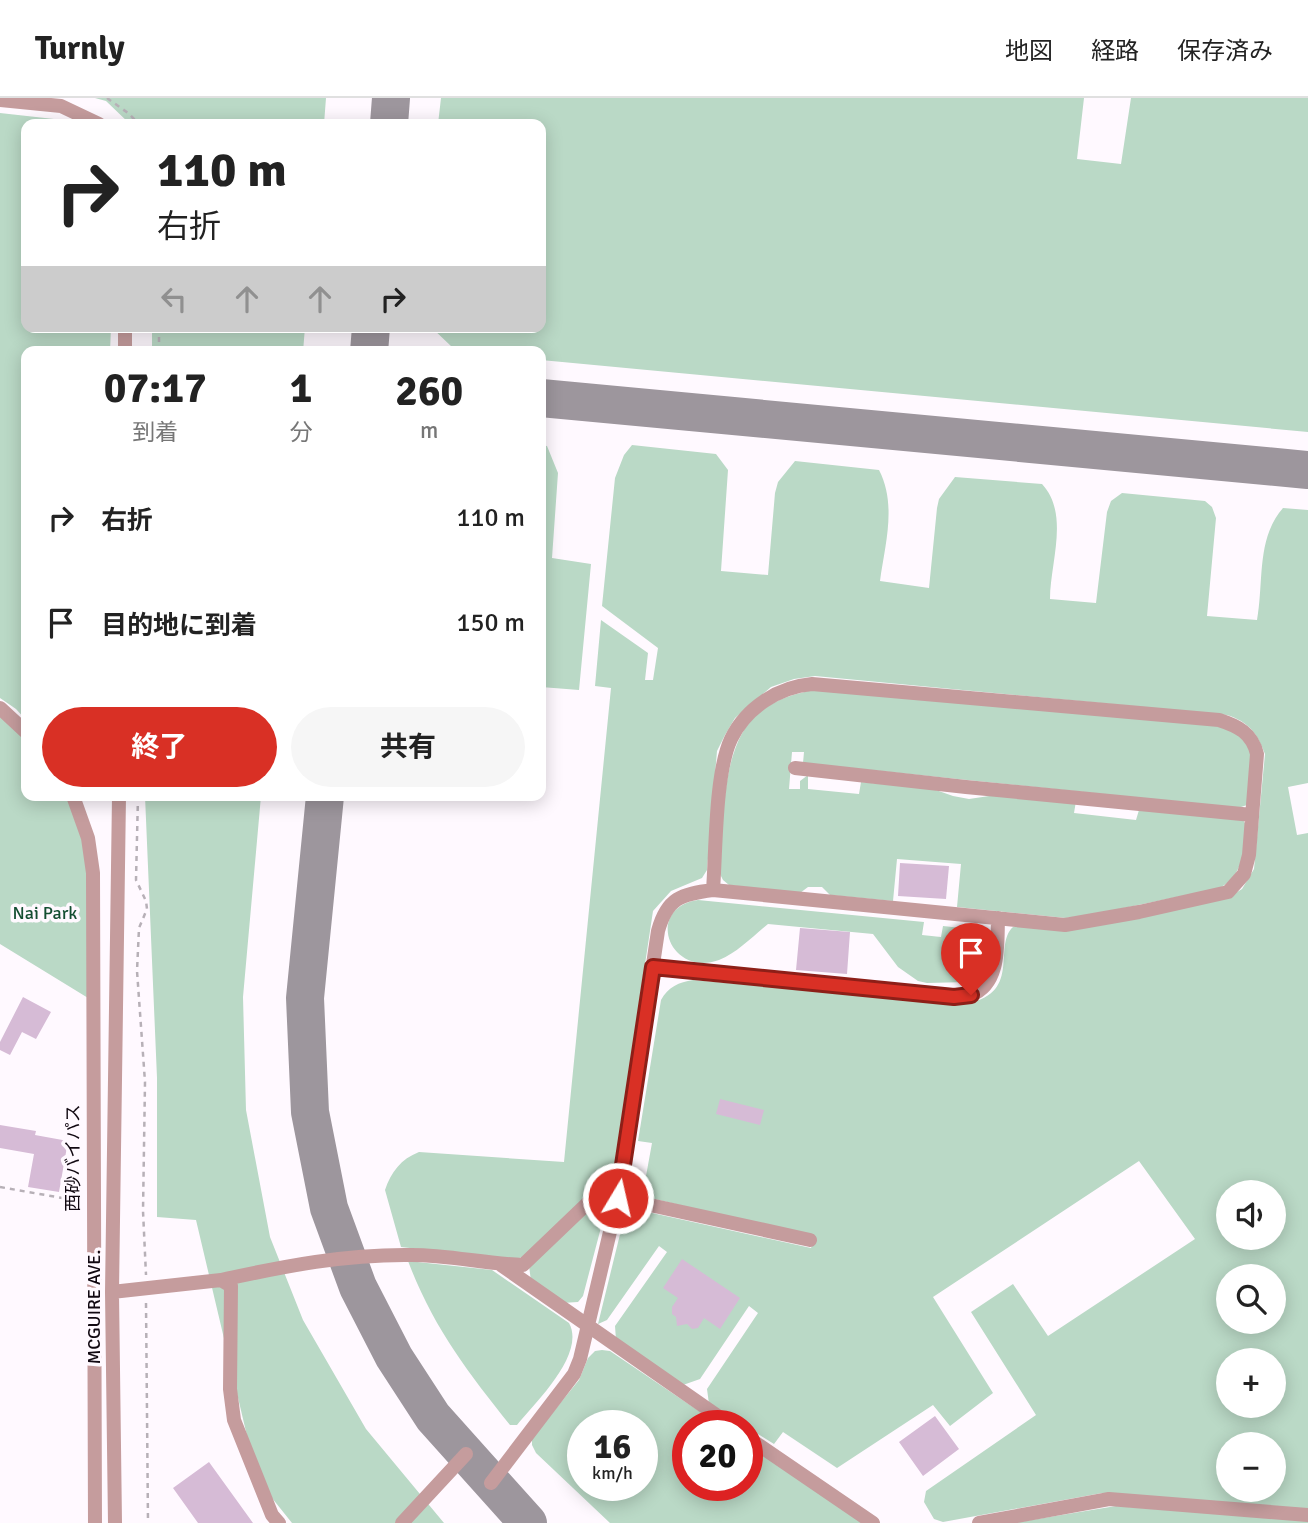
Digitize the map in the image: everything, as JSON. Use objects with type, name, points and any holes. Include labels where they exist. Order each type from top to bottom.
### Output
[{"type":"street","points":[[0,100],[61,106],[88,119]]},
{"type":"street","points":[[491,1483],[574,1374],[580,1359],[618,1198],[663,911],[674,901],[690,893],[713,890],[1065,925],[1227,892],[1244,874],[1249,855],[1256,754],[1254,743],[1236,726],[1219,720],[812,684],[796,685],[767,698],[754,709],[730,741],[722,776],[713,890]]},
{"type":"street","points":[[0,708],[21,727]]},
{"type":"street","points":[[795,768],[967,788],[1252,815]]},
{"type":"street","name":"西砂バイパス","points":[[75,801],[88,838],[93,873],[95,1523]]},
{"type":"street","name":"MCGUIRE AVE.","points":[[115,1523],[112,1292],[119,801]]},
{"type":"street","points":[[653,967],[954,997],[971,995],[986,984],[996,962],[998,918]]},
{"type":"street","points":[[112,1292],[221,1280],[301,1262],[347,1257],[414,1255],[500,1265],[523,1265],[593,1198],[618,1198],[810,1240]]},
{"type":"street","points":[[500,1265],[709,1410]]},
{"type":"street","points":[[221,1280],[232,1286],[230,1389],[234,1420],[272,1515],[279,1523]]},
{"type":"street","points":[[763,1448],[873,1523]]},
{"type":"street","points":[[402,1523],[466,1454]]},
{"type":"street","points":[[979,1523],[1109,1499],[1308,1515]]},
{"type":"path","points":[[107,98],[134,119]]},
{"type":"path","points":[[138,801],[136,880],[147,909],[139,928],[137,971],[145,1082],[143,1211],[148,1523]]},
{"type":"path","points":[[0,1186],[93,1204]]},
{"type":"green space","points":[[95,98],[326,98],[324,119],[125,119],[106,101]]},
{"type":"green space","points":[[441,98],[1084,98],[1077,159],[1121,164],[1131,98],[1308,98],[1308,432],[546,360],[546,346],[451,346],[437,333],[546,333],[546,119],[439,119]]},
{"type":"green space","points":[[0,113],[54,119],[21,119],[21,333],[111,333],[110,346],[21,346],[21,714],[0,698]]},
{"type":"green space","points":[[152,333],[305,333],[303,346],[152,346]]},
{"type":"green space","points":[[632,445],[716,454],[728,470],[721,571],[768,575],[775,493],[778,482],[795,461],[879,470],[889,511],[880,581],[929,588],[939,499],[955,477],[1042,484],[1050,496],[1057,524],[1050,599],[1096,603],[1107,512],[1111,501],[1122,493],[1205,501],[1212,507],[1216,518],[1207,616],[1257,620],[1262,561],[1274,520],[1283,508],[1308,510],[1308,783],[1288,787],[1297,835],[1308,833],[1308,1509],[1218,1502],[1286,1502],[1286,1432],[1216,1432],[1216,1502],[1102,1493],[943,1522],[934,1519],[924,1502],[926,1491],[1036,1415],[971,1312],[1013,1284],[1048,1336],[1195,1239],[1139,1161],[933,1297],[993,1393],[950,1426],[933,1405],[837,1468],[783,1432],[774,1444],[763,1437],[763,1410],[719,1410],[709,1404],[707,1389],[758,1313],[749,1306],[700,1379],[683,1385],[616,1340],[615,1326],[667,1252],[659,1246],[607,1320],[598,1324],[624,1218],[629,1214],[643,1211],[811,1248],[815,1237],[633,1192],[633,1174],[646,1176],[652,1143],[638,1141],[661,1000],[671,988],[693,980],[962,1004],[981,999],[993,991],[1000,981],[1007,935],[1013,927],[1229,897],[1242,889],[1254,869],[1265,754],[1251,729],[1227,715],[815,676],[794,679],[771,687],[735,718],[717,751],[707,870],[702,878],[671,891],[653,911],[613,1177],[607,1186],[592,1192],[524,1256],[515,1260],[401,1247],[385,1190],[390,1177],[407,1158],[419,1152],[564,1162],[611,688],[595,686],[601,620],[648,653],[645,680],[653,680],[658,648],[602,606],[615,478],[624,455]]},
{"type":"green space","points":[[546,446],[558,473],[552,558],[591,564],[579,690],[546,687]]},
{"type":"green space","points":[[816,689],[1218,725],[1244,737],[1253,752],[1247,805],[1238,808],[803,763],[804,752],[792,752],[789,789],[800,789],[800,781],[808,775],[808,789],[859,794],[861,782],[933,789],[969,799],[996,795],[1076,801],[1074,813],[1136,820],[1139,810],[1243,820],[1246,825],[1238,869],[1220,888],[1066,918],[957,907],[961,864],[897,859],[893,901],[830,895],[822,887],[808,887],[800,893],[729,885],[720,874],[722,832],[726,786],[737,743],[747,725],[761,711],[787,697]]},
{"type":"green space","name":"Nai Park","points":[[0,708],[21,727],[21,801],[75,801],[88,838],[93,1001],[0,944]]},
{"type":"green space","points":[[145,801],[261,801],[243,997],[246,1110],[270,1237],[303,1320],[366,1429],[444,1523],[292,1523],[272,1498],[248,1440],[196,1220],[157,1217],[157,1078]]},
{"type":"green space","points":[[698,900],[924,922],[922,935],[941,937],[943,926],[959,928],[975,935],[986,955],[981,971],[967,982],[927,983],[918,981],[898,967],[873,934],[768,924],[726,957],[702,963],[687,959],[676,951],[670,940],[668,927],[671,915],[681,906]]},
{"type":"green space","points":[[600,1209],[604,1216],[583,1296],[578,1302],[562,1303],[531,1281],[529,1266],[588,1211]]},
{"type":"green space","points":[[408,1261],[492,1270],[569,1323],[571,1349],[565,1363],[546,1391],[517,1425],[510,1425],[452,1348],[428,1307]]},
{"type":"green space","points":[[595,1351],[610,1351],[697,1410],[672,1410],[672,1501],[763,1501],[763,1455],[864,1523],[610,1523],[587,1501],[658,1501],[658,1410],[567,1410],[567,1482],[536,1453],[532,1445],[532,1438],[579,1380],[588,1358]]},
{"type":"green space","points":[[1116,1506],[1308,1521],[1308,1523],[1013,1523]]},
{"type":"building","points":[[900,863],[949,866],[946,899],[898,896]]},
{"type":"building","points":[[800,928],[850,932],[847,974],[796,970]]},
{"type":"building","points":[[23,997],[51,1012],[36,1039],[22,1032],[10,1055],[0,1050],[0,1042]]},
{"type":"building","points":[[720,1099],[764,1110],[760,1125],[716,1114]]},
{"type":"building","points":[[0,1125],[36,1131],[35,1135],[68,1141],[59,1192],[28,1187],[34,1154],[0,1148]]},
{"type":"building","points":[[682,1259],[740,1298],[720,1329],[704,1318],[698,1328],[692,1329],[687,1324],[677,1326],[672,1307],[678,1298],[663,1288]]},
{"type":"building","points":[[935,1416],[959,1449],[923,1476],[899,1442]]},
{"type":"building","points":[[209,1462],[253,1523],[198,1523],[173,1488]]},
{"type":"taxiway","points":[[389,119],[391,98]]},
{"type":"taxiway","points":[[369,346],[371,333]]},
{"type":"taxiway","points":[[546,398],[1308,470]]},
{"type":"taxiway","points":[[325,801],[305,998],[310,1112],[329,1208],[358,1287],[394,1357],[433,1417],[528,1523]]},
{"type":"route","points":[[618,1198],[653,967],[954,997],[971,995]]}]
